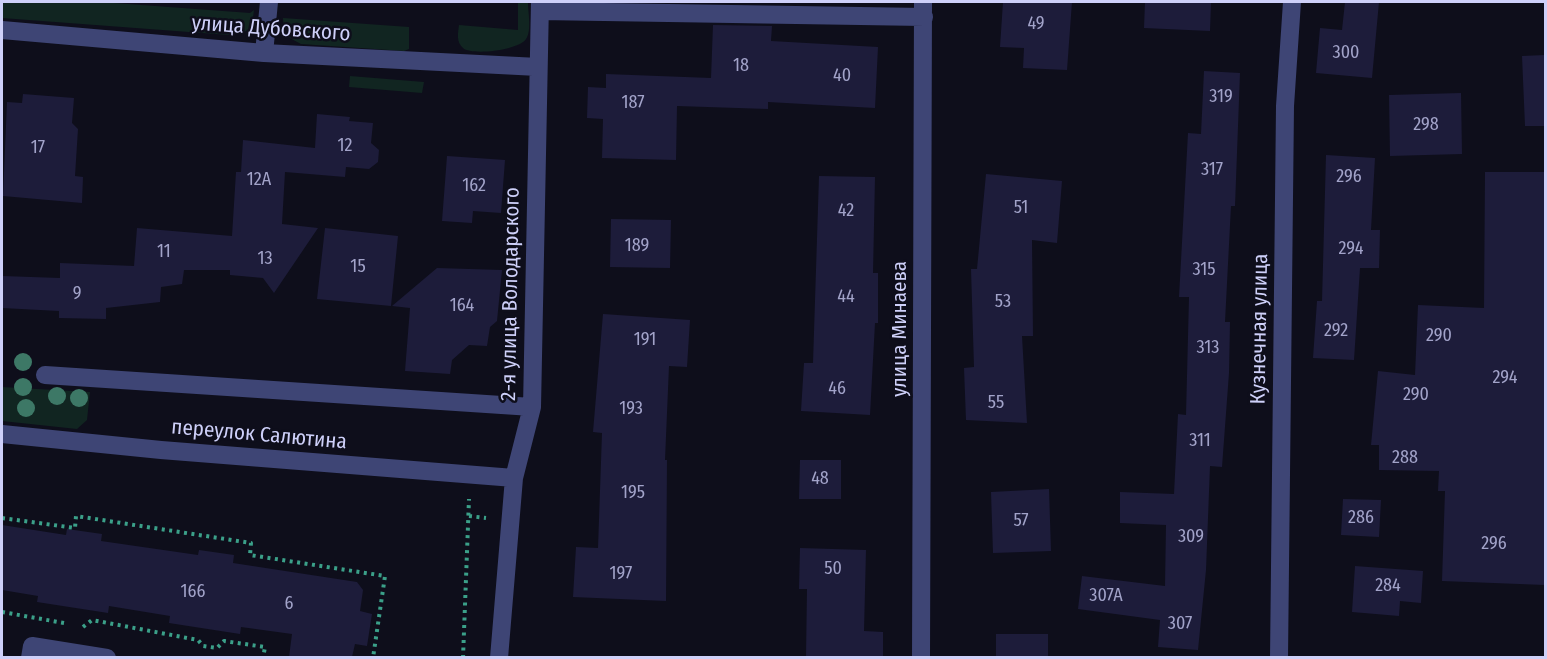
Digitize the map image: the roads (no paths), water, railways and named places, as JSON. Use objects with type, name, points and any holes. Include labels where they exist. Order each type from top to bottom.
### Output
[{"type":"street","points":[[264,53],[269,2]]},
{"type":"street","name":"Кузнечная улица","points":[[1279,657],[1285,106],[1292,2]]},
{"type":"street","points":[[540,6],[923,9]]},
{"type":"street","name":"2-я улица Володарского","points":[[499,657],[514,478],[532,406],[540,6]]},
{"type":"street","name":"улица Минаева","points":[[921,657],[923,9]]},
{"type":"street","name":"улица Дубовского","points":[[2,30],[264,53],[538,67]]},
{"type":"street","points":[[45,375],[532,406]]},
{"type":"street","name":"переулок Салютина","points":[[2,434],[161,450],[514,478]]},
{"type":"street","points":[[30,657],[32,646],[107,657]]}]
